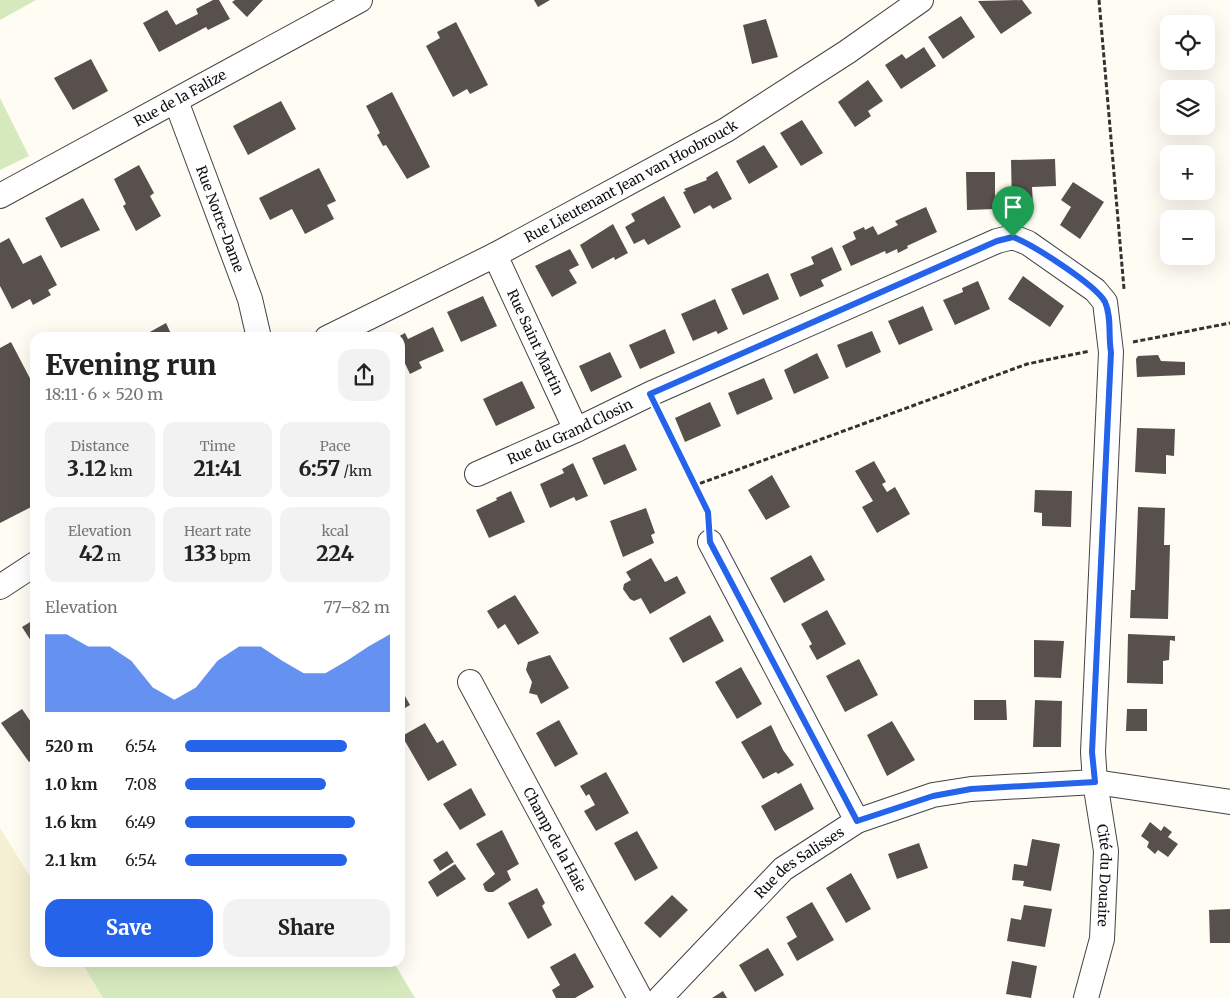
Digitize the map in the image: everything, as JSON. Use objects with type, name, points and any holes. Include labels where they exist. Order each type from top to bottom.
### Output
[{"type":"street","name":"Rue de la Falize","points":[[0,196],[360,0]]},
{"type":"street","name":"Rue Lieutenant Jean van Hoobrouck","points":[[339,332],[495,255],[726,130],[921,0]]},
{"type":"street","name":"Rue Notre-Dame","points":[[176,101],[250,300],[258,332]]},
{"type":"street","name":"Rue du Grand Closin","points":[[477,474],[576,430],[650,394],[997,241],[1013,237],[1028,242],[1095,290],[1105,302]]},
{"type":"street","name":"Rue Saint Martin","points":[[495,255],[576,430]]},
{"type":"street","points":[[1105,302],[1110,347]]},
{"type":"street","name":"Cité du Douaire","points":[[1086,998],[1102,939],[1106,861],[1092,752],[1110,347]]},
{"type":"street","points":[[710,542],[857,821]]},
{"type":"street","points":[[0,587],[30,567]]},
{"type":"street","name":"Champ de la Haie","points":[[470,682],[640,998]]},
{"type":"street","points":[[1095,782],[1230,802]]},
{"type":"street","name":"Rue des Salisses","points":[[660,998],[783,869],[857,821],[933,796],[971,789],[1095,782]]},
{"type":"path","points":[[1099,0],[1124,293],[1105,302]]},
{"type":"path","points":[[693,486],[1027,364],[1230,323]]},
{"type":"path","points":[[650,394],[693,486],[708,512],[710,542]]},
{"type":"shaded area","points":[[0,828],[30,877],[30,967],[84,967],[103,998],[0,998]]},
{"type":"green space","points":[[0,0],[36,0],[0,20]]},
{"type":"green space","points":[[0,98],[29,156],[0,170]]},
{"type":"green space","points":[[84,967],[396,967],[415,998],[103,998]]},
{"type":"building","points":[[213,0],[219,0],[230,19],[208,30],[206,27],[159,52],[143,23],[167,10],[176,25],[198,14],[196,9]]},
{"type":"building","points":[[235,0],[263,0],[247,17],[232,2]]},
{"type":"building","points":[[534,0],[550,0],[538,7]]},
{"type":"building","points":[[1022,0],[1032,13],[1001,34],[978,1]]},
{"type":"building","points":[[961,16],[975,37],[943,59],[928,37]]},
{"type":"building","points":[[766,19],[778,57],[752,64],[743,25]]},
{"type":"building","points":[[456,22],[488,85],[470,94],[467,89],[453,97],[426,46],[440,38],[437,32]]},
{"type":"building","points":[[924,47],[936,66],[901,89],[885,65],[902,54],[906,59]]},
{"type":"building","points":[[91,59],[108,91],[73,110],[54,78]]},
{"type":"building","points":[[868,80],[883,101],[868,111],[871,116],[855,127],[838,102]]},
{"type":"building","points":[[392,92],[430,167],[407,179],[386,145],[383,146],[377,135],[380,133],[366,106]]},
{"type":"building","points":[[281,101],[296,129],[248,155],[233,126]]},
{"type":"building","points":[[802,120],[823,153],[801,166],[780,133]]},
{"type":"building","points":[[764,145],[778,167],[749,184],[736,161]]},
{"type":"building","points":[[1055,159],[1056,186],[1032,187],[1033,206],[1012,207],[1011,160]]},
{"type":"building","points":[[139,165],[154,193],[150,196],[161,216],[136,231],[123,206],[126,204],[114,179]]},
{"type":"building","points":[[319,168],[336,201],[327,205],[334,219],[305,234],[292,209],[270,220],[259,198]]},
{"type":"building","points":[[717,171],[732,199],[713,209],[710,205],[694,214],[683,192],[686,191],[684,189],[707,180],[706,178]]},
{"type":"building","points":[[966,172],[995,172],[995,209],[967,210]]},
{"type":"building","points":[[1073,182],[1104,202],[1080,239],[1060,225],[1071,207],[1061,200]]},
{"type":"building","points":[[664,196],[681,227],[648,245],[644,239],[634,244],[625,227],[635,221],[631,214]]},
{"type":"building","points":[[83,198],[100,230],[61,248],[45,218]]},
{"type":"building","points":[[926,207],[937,232],[907,246],[908,248],[898,253],[897,249],[886,254],[885,251],[851,266],[842,246],[856,239],[853,232],[864,227],[865,230],[873,226],[878,235],[898,225],[895,221]]},
{"type":"building","points":[[613,224],[628,253],[615,260],[614,257],[592,269],[580,245]]},
{"type":"building","points":[[9,238],[23,264],[41,255],[57,285],[48,290],[51,295],[33,305],[30,299],[12,309],[0,286],[0,243]]},
{"type":"building","points":[[832,247],[842,270],[821,280],[824,286],[800,297],[790,274],[814,264],[811,257]]},
{"type":"building","points":[[570,249],[579,265],[569,270],[577,283],[552,297],[535,266]]},
{"type":"building","points":[[768,273],[779,299],[743,315],[731,289]]},
{"type":"building","points":[[1023,276],[1064,306],[1050,327],[1008,299]]},
{"type":"building","points":[[978,281],[990,309],[955,325],[943,300],[963,292],[962,288]]},
{"type":"building","points":[[483,296],[497,326],[461,342],[447,312]]},
{"type":"building","points":[[715,299],[728,329],[718,334],[716,331],[693,341],[681,314]]},
{"type":"building","points":[[923,306],[933,330],[899,345],[888,321]]},
{"type":"building","points":[[166,323],[170,332],[150,332]]},
{"type":"building","points":[[433,327],[444,351],[419,362],[422,368],[410,374],[405,364],[405,333],[408,339]]},
{"type":"building","points":[[665,329],[675,353],[640,369],[629,345]]},
{"type":"building","points":[[872,331],[881,352],[846,368],[837,345]]},
{"type":"building","points":[[11,342],[30,378],[30,508],[0,523],[0,348]]},
{"type":"building","points":[[610,352],[622,377],[591,392],[579,366]]},
{"type":"building","points":[[817,353],[829,378],[794,394],[784,370]]},
{"type":"building","points":[[1158,355],[1161,361],[1185,362],[1185,375],[1137,377],[1136,359],[1138,356]]},
{"type":"building","points":[[764,378],[773,399],[737,415],[728,393]]},
{"type":"building","points":[[522,381],[535,408],[496,426],[483,399]]},
{"type":"building","points":[[710,402],[721,426],[685,442],[675,418]]},
{"type":"building","points":[[1137,428],[1175,429],[1174,456],[1166,455],[1166,474],[1135,472]]},
{"type":"building","points":[[625,444],[637,470],[604,485],[592,458]]},
{"type":"building","points":[[874,461],[886,482],[882,484],[887,492],[895,487],[910,514],[877,533],[862,507],[873,501],[855,471]]},
{"type":"building","points":[[573,463],[588,496],[576,501],[574,497],[550,508],[540,484],[564,473],[562,469]]},
{"type":"building","points":[[772,475],[790,507],[766,520],[748,490]]},
{"type":"building","points":[[1035,490],[1072,491],[1071,527],[1042,526],[1042,513],[1034,512]]},
{"type":"building","points":[[511,491],[525,522],[489,538],[476,510]]},
{"type":"building","points":[[1138,507],[1165,508],[1164,545],[1170,545],[1168,619],[1130,618],[1131,590],[1135,590]]},
{"type":"building","points":[[646,508],[655,533],[651,535],[654,543],[623,557],[610,521]]},
{"type":"building","points":[[811,555],[825,580],[784,603],[770,578]]},
{"type":"building","points":[[651,558],[665,582],[677,576],[686,593],[650,614],[641,598],[634,601],[630,599],[623,589],[624,584],[631,580],[626,572]]},
{"type":"building","points":[[515,595],[539,633],[518,645],[505,624],[498,629],[487,611]]},
{"type":"building","points":[[827,610],[846,644],[817,660],[809,646],[812,644],[801,624]]},
{"type":"building","points":[[710,615],[724,641],[683,663],[669,638]]},
{"type":"building","points":[[30,622],[30,639],[22,627]]},
{"type":"building","points":[[1128,634],[1175,636],[1175,641],[1170,640],[1169,660],[1163,661],[1163,684],[1127,683]]},
{"type":"building","points":[[1034,640],[1064,641],[1061,678],[1034,677]]},
{"type":"building","points":[[550,655],[569,688],[541,704],[537,695],[529,693],[532,682],[526,670],[528,662]]},
{"type":"building","points":[[859,659],[878,695],[845,712],[826,676]]},
{"type":"building","points":[[741,667],[762,704],[737,719],[715,682]]},
{"type":"building","points":[[405,696],[410,705],[405,708]]},
{"type":"building","points":[[974,700],[1006,700],[1007,720],[974,720]]},
{"type":"building","points":[[1035,700],[1062,701],[1061,747],[1033,747]]},
{"type":"building","points":[[22,709],[30,721],[30,761],[29,762],[1,723]]},
{"type":"building","points":[[1127,709],[1147,709],[1147,731],[1126,731]]},
{"type":"building","points":[[559,720],[578,754],[555,767],[536,733]]},
{"type":"building","points":[[892,721],[915,760],[887,776],[867,735]]},
{"type":"building","points":[[425,723],[437,743],[443,740],[457,765],[428,781],[405,741],[405,734]]},
{"type":"building","points":[[771,725],[783,750],[794,765],[778,774],[776,772],[763,779],[741,742]]},
{"type":"building","points":[[606,772],[629,813],[596,831],[584,811],[595,805],[589,794],[586,796],[580,786]]},
{"type":"building","points":[[801,783],[814,809],[775,831],[761,806]]},
{"type":"building","points":[[471,788],[486,815],[460,830],[443,804]]},
{"type":"building","points":[[1150,822],[1161,831],[1164,826],[1172,832],[1168,837],[1178,844],[1168,857],[1158,850],[1155,854],[1147,847],[1149,842],[1141,836]]},
{"type":"building","points":[[502,830],[519,864],[507,871],[511,880],[493,892],[488,892],[483,884],[495,874],[476,844]]},
{"type":"building","points":[[637,831],[658,868],[635,881],[614,843]]},
{"type":"building","points":[[1032,839],[1060,844],[1051,891],[1023,886],[1024,881],[1012,880],[1014,864],[1027,866]]},
{"type":"building","points":[[919,843],[928,868],[897,879],[888,854]]},
{"type":"building","points":[[447,851],[454,862],[440,871],[433,860]]},
{"type":"building","points":[[455,864],[466,879],[437,897],[428,882]]},
{"type":"building","points":[[851,873],[871,909],[846,923],[826,888]]},
{"type":"building","points":[[537,888],[545,903],[542,906],[552,925],[528,939],[508,903]]},
{"type":"building","points":[[672,895],[688,910],[660,938],[644,923]]},
{"type":"building","points":[[812,902],[834,940],[797,961],[787,943],[797,937],[786,917]]},
{"type":"building","points":[[1024,905],[1052,909],[1045,947],[1007,941],[1011,918],[1021,920]]},
{"type":"building","points":[[1230,909],[1230,943],[1210,943],[1209,910]]},
{"type":"building","points":[[768,948],[784,975],[755,992],[739,965]]},
{"type":"building","points":[[575,953],[594,987],[575,998],[556,998],[552,990],[560,985],[550,967]]},
{"type":"building","points":[[1012,961],[1037,966],[1031,998],[1006,994]]},
{"type":"building","points":[[723,991],[727,998],[712,998]]},
{"type":"route","points":[[1013,237],[1028,242],[1095,290],[1105,302],[1108,318],[1111,352],[1092,752],[1095,782],[971,789],[933,796],[857,821],[710,542],[708,512],[693,486],[650,394],[997,241],[1013,237]]}]
